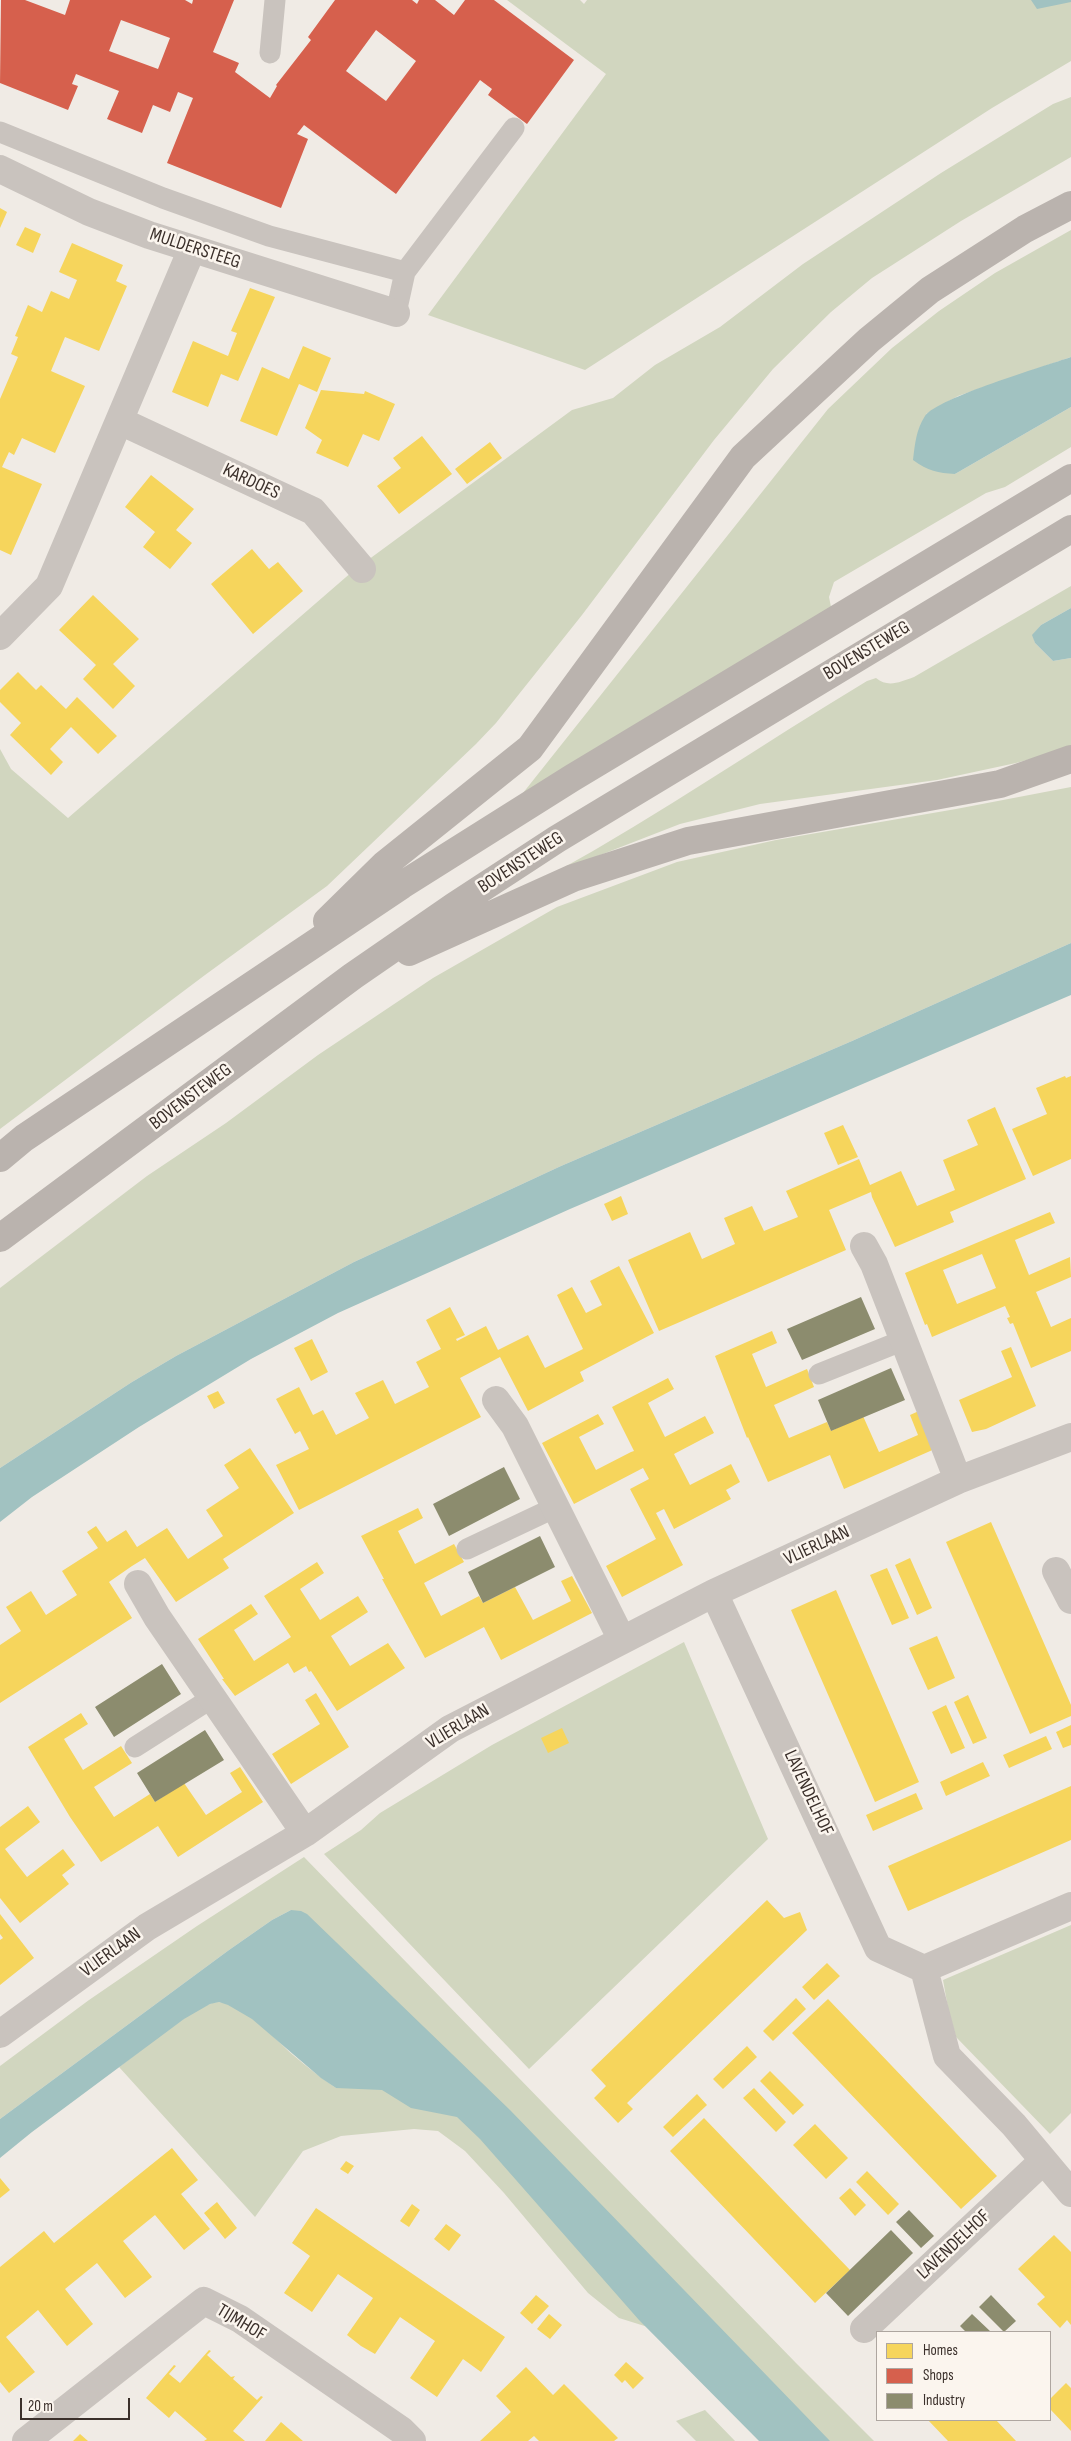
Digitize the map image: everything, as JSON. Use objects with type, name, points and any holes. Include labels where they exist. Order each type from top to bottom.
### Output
[{"type":"main road","points":[[278,969],[384,865],[530,748],[743,457],[869,340],[930,290],[1025,229],[1071,205]]},
{"type":"main road","points":[[0,1158],[24,1138],[402,885],[572,778],[1071,478]]},
{"type":"main road","name":"BOVENSTEWEG","points":[[0,1238],[353,976],[557,839],[1071,529]]},
{"type":"main road","points":[[353,976],[492,916],[573,878],[688,841],[1000,784],[1071,760]]},
{"type":"street","name":"MULDERSTEEG","points":[[0,169],[89,212],[192,249],[396,313]]},
{"type":"street","points":[[0,636],[48,586],[192,249]]},
{"type":"street","name":"KARDOES","points":[[120,421],[313,511],[362,569]]},
{"type":"street","points":[[864,1246],[874,1264],[958,1480]]},
{"type":"street","points":[[496,1400],[515,1426],[622,1640]]},
{"type":"street","name":"VLIERLAAN","points":[[0,2034],[148,1926],[305,1833],[450,1729],[714,1593],[958,1480],[1071,1436]]},
{"type":"street","points":[[1056,1571],[1071,1600]]},
{"type":"street","points":[[138,1584],[157,1617],[305,1833]]},
{"type":"street","name":"LAVENDELHOF","points":[[714,1593],[878,1948],[924,1969]]},
{"type":"street","points":[[1071,1906],[924,1969],[947,2056],[1014,2125],[1071,2193]]},
{"type":"street","name":"LAVENDELHOF","points":[[864,2329],[1043,2160]]},
{"type":"street","name":"TIJMHOF","points":[[26,2441],[204,2301],[240,2319],[401,2430],[412,2441]]},
{"type":"lane","points":[[270,53],[275,0]]},
{"type":"lane","points":[[396,313],[405,272],[514,128]]},
{"type":"lane","points":[[0,132],[163,198],[269,236],[405,272]]},
{"type":"lane","points":[[819,1374],[904,1340]]},
{"type":"lane","points":[[467,1549],[556,1507]]},
{"type":"lane","points":[[135,1747],[212,1698]]},
{"type":"green space","points":[[507,0],[580,0],[584,4],[587,0],[1071,0],[1071,61],[992,108],[585,370],[428,315],[606,74]]},
{"type":"green space","points":[[1071,97],[1071,157],[961,221],[872,278],[831,312],[773,369],[714,440],[582,615],[496,723],[476,744],[327,886],[0,1129],[0,749],[11,769],[68,818],[353,571],[572,410],[613,398],[655,365],[720,327],[803,264],[941,173],[1053,104]]},
{"type":"green space","points":[[1071,230],[1071,357],[958,396],[926,414],[955,474],[1071,407],[1071,447],[1005,487],[986,493],[834,582],[829,597],[831,607],[519,798],[828,409],[892,348],[939,311],[995,273]]},
{"type":"green space","points":[[1071,586],[1071,608],[1041,625],[1033,635],[1035,643],[1053,661],[1071,658],[1071,748],[1016,763],[937,780],[760,804],[680,824],[554,873],[633,827],[867,681],[876,678],[885,683],[894,683],[914,677]]},
{"type":"green space","points":[[1071,787],[1071,943],[852,1041],[561,1166],[354,1262],[176,1356],[132,1382],[0,1468],[0,1288],[147,1176],[226,1123],[318,1055],[433,978],[557,907],[677,862],[776,840]]},
{"type":"green space","points":[[684,1642],[768,1839],[529,2069],[324,1854],[361,1830],[380,1813],[492,1745]]},
{"type":"green space","points":[[304,1857],[874,2441],[792,2441],[699,2343],[619,2318],[588,2293],[504,2193],[465,2151],[438,2131],[414,2129],[341,2136],[303,2151],[255,2217],[119,2067],[183,2019],[209,2004],[218,2002],[238,2008],[248,2015],[298,2059],[336,2088],[291,1910],[272,1920],[229,1950],[0,2119],[0,2066],[89,2000],[197,1926]]},
{"type":"green space","points":[[1071,1925],[1071,2113],[1050,2134],[956,2037],[943,1980]]},
{"type":"green space","points":[[705,2410],[735,2441],[696,2441],[676,2421]]},
{"type":"water","points":[[1031,0],[1071,0],[1071,2],[1037,9]]},
{"type":"water","points":[[1071,357],[1071,407],[955,474],[933,471],[913,460],[916,437],[920,427],[925,416],[934,409],[949,400],[970,392]]},
{"type":"water","points":[[1071,608],[1071,658],[1053,661],[1035,643],[1032,635],[1041,625]]},
{"type":"water","points":[[1071,943],[1071,995],[570,1209],[338,1313],[251,1359],[139,1427],[32,1497],[0,1522],[0,1468],[132,1382],[176,1356],[354,1262],[561,1166],[852,1041]]},
{"type":"water","points":[[291,1910],[307,1914],[510,2110],[830,2441],[759,2441],[639,2320],[480,2139],[457,2117],[411,2108],[382,2090],[336,2088],[321,2078],[252,2019],[228,2005],[219,2002],[210,2004],[184,2019],[0,2158],[0,2119],[229,1950],[272,1920]]},
{"type":"building: Homes","points":[[0,208],[7,212],[0,228]]},
{"type":"building: Homes","points":[[25,227],[41,234],[33,253],[16,245]]},
{"type":"building: Homes","points":[[72,243],[123,265],[116,281],[127,286],[99,351],[65,337],[51,371],[85,386],[55,453],[22,438],[14,455],[9,452],[2,467],[42,484],[11,555],[0,550],[0,399],[18,357],[11,354],[18,337],[15,336],[28,305],[42,312],[51,291],[69,299],[77,280],[59,272]]},
{"type":"building: Homes","points":[[250,288],[275,297],[238,381],[221,374],[208,407],[172,392],[193,341],[228,356],[237,333],[231,331]]},
{"type":"building: Homes","points":[[303,346],[331,358],[317,392],[299,384],[277,436],[240,421],[262,367],[289,379]]},
{"type":"building: Homes","points":[[321,390],[364,394],[365,391],[395,404],[379,441],[363,434],[348,467],[316,453],[322,440],[305,428]]},
{"type":"building: Homes","points":[[422,436],[452,474],[399,514],[377,486],[401,468],[393,458]]},
{"type":"building: Homes","points":[[490,442],[502,458],[467,484],[455,469]]},
{"type":"building: Homes","points":[[151,475],[194,509],[176,530],[192,543],[170,569],[143,547],[155,532],[125,507]]},
{"type":"building: Homes","points":[[252,549],[269,569],[278,562],[303,591],[253,634],[211,584]]},
{"type":"building: Homes","points":[[93,595],[139,639],[113,664],[135,686],[113,709],[83,679],[96,665],[59,630]]},
{"type":"building: Homes","points":[[18,672],[36,690],[41,685],[66,709],[77,697],[117,736],[98,754],[71,727],[50,749],[63,762],[51,775],[10,735],[21,723],[0,702],[0,690]]},
{"type":"building: Homes","points":[[1065,1076],[1066,1078],[1071,1076],[1071,1159],[1033,1176],[1012,1129],[1047,1114],[1036,1088]]},
{"type":"building: Homes","points":[[995,1107],[1026,1179],[950,1212],[954,1222],[895,1247],[871,1192],[829,1210],[846,1250],[659,1331],[628,1260],[690,1232],[702,1259],[735,1244],[724,1218],[752,1206],[764,1231],[798,1217],[786,1191],[859,1159],[870,1185],[901,1171],[917,1206],[955,1190],[943,1160],[978,1145],[967,1120]]},
{"type":"building: Homes","points":[[843,1125],[858,1157],[838,1165],[824,1133]]},
{"type":"building: Homes","points":[[621,1196],[628,1214],[612,1221],[604,1204]]},
{"type":"building: Homes","points":[[1050,1212],[1055,1223],[1015,1240],[1029,1275],[1070,1257],[1071,1277],[1036,1292],[1051,1327],[1071,1318],[1071,1351],[1031,1368],[1013,1323],[1010,1324],[1007,1318],[1010,1317],[1005,1306],[932,1337],[927,1324],[925,1325],[905,1273]],"holes":[[[982,1254],[996,1288],[957,1304],[943,1270]]]},
{"type":"building: Homes","points":[[619,1266],[654,1333],[580,1372],[584,1381],[528,1411],[500,1357],[460,1378],[481,1417],[299,1510],[276,1465],[309,1449],[300,1431],[295,1434],[276,1399],[299,1387],[313,1415],[323,1410],[336,1435],[369,1418],[355,1393],[383,1380],[395,1404],[429,1387],[416,1362],[441,1349],[426,1320],[450,1307],[465,1335],[456,1339],[457,1341],[486,1326],[498,1350],[528,1335],[545,1368],[583,1349],[557,1295],[572,1287],[586,1313],[602,1305],[590,1281]]},
{"type":"building: Homes","points":[[772,1331],[777,1343],[752,1354],[766,1387],[807,1369],[814,1387],[774,1405],[789,1438],[827,1422],[831,1431],[863,1416],[879,1452],[918,1435],[910,1415],[921,1410],[937,1448],[844,1489],[830,1455],[768,1482],[747,1438],[715,1356]]},
{"type":"building: Homes","points":[[312,1339],[328,1372],[311,1381],[294,1348]]},
{"type":"building: Homes","points":[[1011,1347],[1036,1406],[986,1429],[972,1432],[959,1400],[1012,1377],[1001,1351]]},
{"type":"building: Homes","points":[[668,1378],[674,1389],[648,1403],[665,1437],[705,1416],[714,1433],[674,1454],[690,1485],[731,1464],[740,1482],[726,1490],[731,1499],[674,1529],[664,1509],[656,1513],[683,1565],[622,1597],[606,1566],[656,1539],[630,1489],[649,1479],[643,1468],[574,1504],[542,1443],[598,1414],[604,1424],[579,1437],[596,1470],[634,1451],[612,1407]]},
{"type":"building: Homes","points":[[218,1391],[225,1403],[214,1409],[207,1396]]},
{"type":"building: Homes","points":[[250,1448],[294,1513],[223,1559],[229,1568],[176,1602],[145,1558],[132,1566],[109,1582],[132,1618],[0,1703],[0,1645],[21,1631],[6,1607],[31,1591],[46,1615],[77,1595],[62,1571],[98,1548],[87,1532],[96,1526],[107,1542],[126,1530],[137,1547],[167,1528],[188,1559],[223,1536],[206,1510],[239,1488],[224,1465]]},
{"type":"building: Homes","points":[[418,1508],[423,1518],[398,1531],[415,1564],[454,1544],[464,1562],[424,1583],[441,1616],[479,1596],[483,1603],[515,1587],[533,1620],[571,1601],[561,1581],[572,1576],[592,1613],[501,1660],[484,1627],[425,1658],[361,1536]]},
{"type":"building: Homes","points":[[991,1522],[1071,1705],[1071,1716],[1030,1734],[946,1542]]},
{"type":"building: Homes","points":[[910,1558],[932,1608],[917,1615],[895,1565]]},
{"type":"building: Homes","points":[[317,1562],[324,1573],[300,1589],[320,1620],[358,1596],[368,1612],[331,1636],[350,1666],[388,1643],[405,1668],[337,1711],[306,1666],[294,1673],[288,1663],[235,1696],[222,1679],[224,1679],[198,1639],[251,1604],[258,1614],[234,1630],[254,1661],[291,1637],[264,1596]]},
{"type":"building: Homes","points":[[887,1568],[909,1618],[892,1625],[870,1575]]},
{"type":"building: Homes","points":[[836,1590],[919,1782],[875,1802],[791,1610]]},
{"type":"building: Homes","points":[[937,1636],[955,1678],[928,1690],[909,1648]]},
{"type":"building: Homes","points":[[316,1693],[349,1747],[291,1784],[272,1754],[320,1724],[305,1700]]},
{"type":"building: Homes","points":[[968,1695],[987,1738],[973,1744],[954,1702]]},
{"type":"building: Homes","points":[[946,1705],[965,1748],[951,1754],[932,1712]]},
{"type":"building: Homes","points":[[81,1713],[88,1724],[64,1739],[83,1770],[121,1746],[132,1763],[94,1787],[114,1817],[150,1794],[155,1802],[184,1783],[206,1815],[242,1792],[230,1773],[240,1767],[263,1802],[178,1857],[158,1826],[101,1862],[70,1817],[28,1747]]},
{"type":"building: Homes","points":[[1071,1725],[1071,1745],[1063,1748],[1056,1732]]},
{"type":"building: Homes","points":[[562,1728],[569,1743],[548,1753],[541,1738]]},
{"type":"building: Homes","points":[[1046,1736],[1052,1749],[1009,1768],[1003,1755]]},
{"type":"building: Homes","points":[[983,1762],[990,1776],[946,1796],[940,1782]]},
{"type":"building: Homes","points":[[1071,1786],[1071,1840],[908,1911],[888,1866]]},
{"type":"building: Homes","points":[[916,1793],[923,1809],[873,1831],[866,1815]]},
{"type":"building: Homes","points":[[28,1806],[40,1822],[5,1849],[27,1877],[63,1849],[75,1865],[62,1875],[69,1884],[20,1923],[0,1898],[0,1827]]},
{"type":"building: Homes","points":[[767,1900],[784,1918],[800,1912],[807,1930],[627,2103],[633,2109],[618,2123],[594,2098],[606,2086],[591,2070]]},
{"type":"building: Homes","points":[[0,1914],[34,1958],[0,1985],[0,1940],[3,1938],[0,1934]]},
{"type":"building: Homes","points":[[827,1963],[840,1976],[814,2000],[802,1987]]},
{"type":"building: Homes","points":[[796,1998],[806,2009],[773,2041],[763,2031]]},
{"type":"building: Homes","points":[[828,1999],[997,2176],[961,2209],[792,2033]]},
{"type":"building: Homes","points":[[747,2046],[757,2057],[723,2089],[713,2079]]},
{"type":"building: Homes","points":[[770,2071],[804,2105],[793,2115],[760,2081]]},
{"type":"building: Homes","points":[[754,2088],[786,2122],[776,2132],[743,2098]]},
{"type":"building: Homes","points":[[697,2094],[707,2105],[673,2137],[663,2127]]},
{"type":"building: Homes","points":[[704,2118],[850,2270],[815,2303],[670,2151]]},
{"type":"building: Homes","points":[[815,2124],[848,2158],[826,2179],[793,2145]]},
{"type":"building: Homes","points":[[172,2148],[198,2180],[181,2194],[210,2229],[184,2250],[155,2215],[123,2241],[152,2277],[125,2298],[97,2263],[65,2289],[93,2324],[67,2346],[38,2310],[6,2337],[35,2372],[9,2393],[0,2382],[0,2267],[44,2231],[54,2243]]},
{"type":"building: Homes","points":[[346,2161],[354,2166],[348,2174],[340,2169]]},
{"type":"building: Homes","points":[[867,2171],[899,2204],[888,2215],[856,2182]]},
{"type":"building: Homes","points":[[0,2178],[10,2190],[0,2198]]},
{"type":"building: Homes","points":[[850,2188],[866,2205],[855,2216],[839,2198]]},
{"type":"building: Homes","points":[[217,2202],[237,2228],[225,2239],[204,2213]]},
{"type":"building: Homes","points":[[412,2204],[420,2210],[409,2227],[400,2221]]},
{"type":"building: Homes","points":[[316,2208],[505,2337],[481,2372],[463,2359],[437,2397],[410,2378],[435,2341],[400,2317],[375,2354],[361,2346],[347,2335],[373,2298],[338,2274],[312,2312],[284,2293],[310,2256],[292,2243]]},
{"type":"building: Homes","points":[[446,2224],[461,2235],[449,2251],[434,2239]]},
{"type":"building: Homes","points":[[1054,2235],[1071,2252],[1071,2325],[1067,2320],[1060,2328],[1037,2304],[1045,2297],[1018,2269]]},
{"type":"building: Homes","points":[[536,2295],[549,2306],[532,2324],[520,2313]]},
{"type":"building: Homes","points":[[549,2314],[562,2325],[550,2339],[537,2329]]},
{"type":"building: Homes","points":[[209,2350],[211,2351],[207,2355],[231,2377],[235,2376],[233,2379],[257,2400],[261,2396],[263,2397],[233,2431],[245,2441],[204,2441],[207,2439],[175,2411],[169,2418],[146,2398],[174,2365],[176,2366],[169,2374],[180,2383]]},
{"type":"building: Homes","points":[[626,2362],[644,2378],[633,2389],[625,2380],[622,2383],[614,2375]]},
{"type":"building: Homes","points":[[526,2367],[553,2395],[564,2384],[618,2438],[614,2441],[539,2441],[534,2436],[528,2441],[480,2441],[511,2412],[496,2396]]},
{"type":"building: Homes","points":[[1066,2383],[1071,2388],[1071,2431],[1051,2410],[1051,2398]]},
{"type":"building: Homes","points":[[929,2421],[997,2421],[1016,2441],[948,2441]]},
{"type":"building: Homes","points":[[281,2422],[303,2441],[265,2441]]},
{"type":"building: Homes","points":[[80,2434],[88,2441],[73,2441]]},
{"type":"building: Shops","points":[[1,0],[25,0],[65,15],[70,0],[185,0],[192,4],[193,0],[234,0],[213,52],[239,63],[235,72],[270,98],[276,85],[311,40],[308,37],[335,0],[412,0],[417,4],[419,0],[435,0],[454,15],[465,0],[494,0],[574,60],[527,124],[488,95],[492,89],[480,80],[396,194],[304,125],[297,134],[308,139],[281,208],[167,163],[193,98],[178,92],[170,112],[153,105],[142,133],[107,119],[119,91],[76,74],[72,84],[78,86],[68,110],[0,83]],"holes":[[[121,20],[170,38],[158,69],[109,51]],[[376,30],[416,61],[386,101],[346,71]]]},
{"type":"building: Industry","points":[[861,1297],[875,1329],[802,1360],[787,1329]]},
{"type":"building: Industry","points":[[891,1368],[905,1400],[831,1431],[818,1400]]},
{"type":"building: Industry","points":[[504,1467],[520,1499],[449,1536],[433,1504]]},
{"type":"building: Industry","points":[[540,1536],[555,1567],[483,1603],[468,1572]]},
{"type":"building: Industry","points":[[162,1664],[181,1694],[114,1737],[95,1707]]},
{"type":"building: Industry","points":[[205,1730],[224,1760],[155,1802],[137,1773]]},
{"type":"building: Industry","points":[[909,2210],[934,2236],[921,2248],[896,2222]]},
{"type":"building: Industry","points":[[891,2230],[913,2253],[848,2316],[826,2293]]},
{"type":"building: Industry","points":[[991,2295],[1016,2321],[1003,2331],[979,2307]]},
{"type":"building: Industry","points":[[972,2314],[990,2331],[965,2331],[960,2326]]}]
